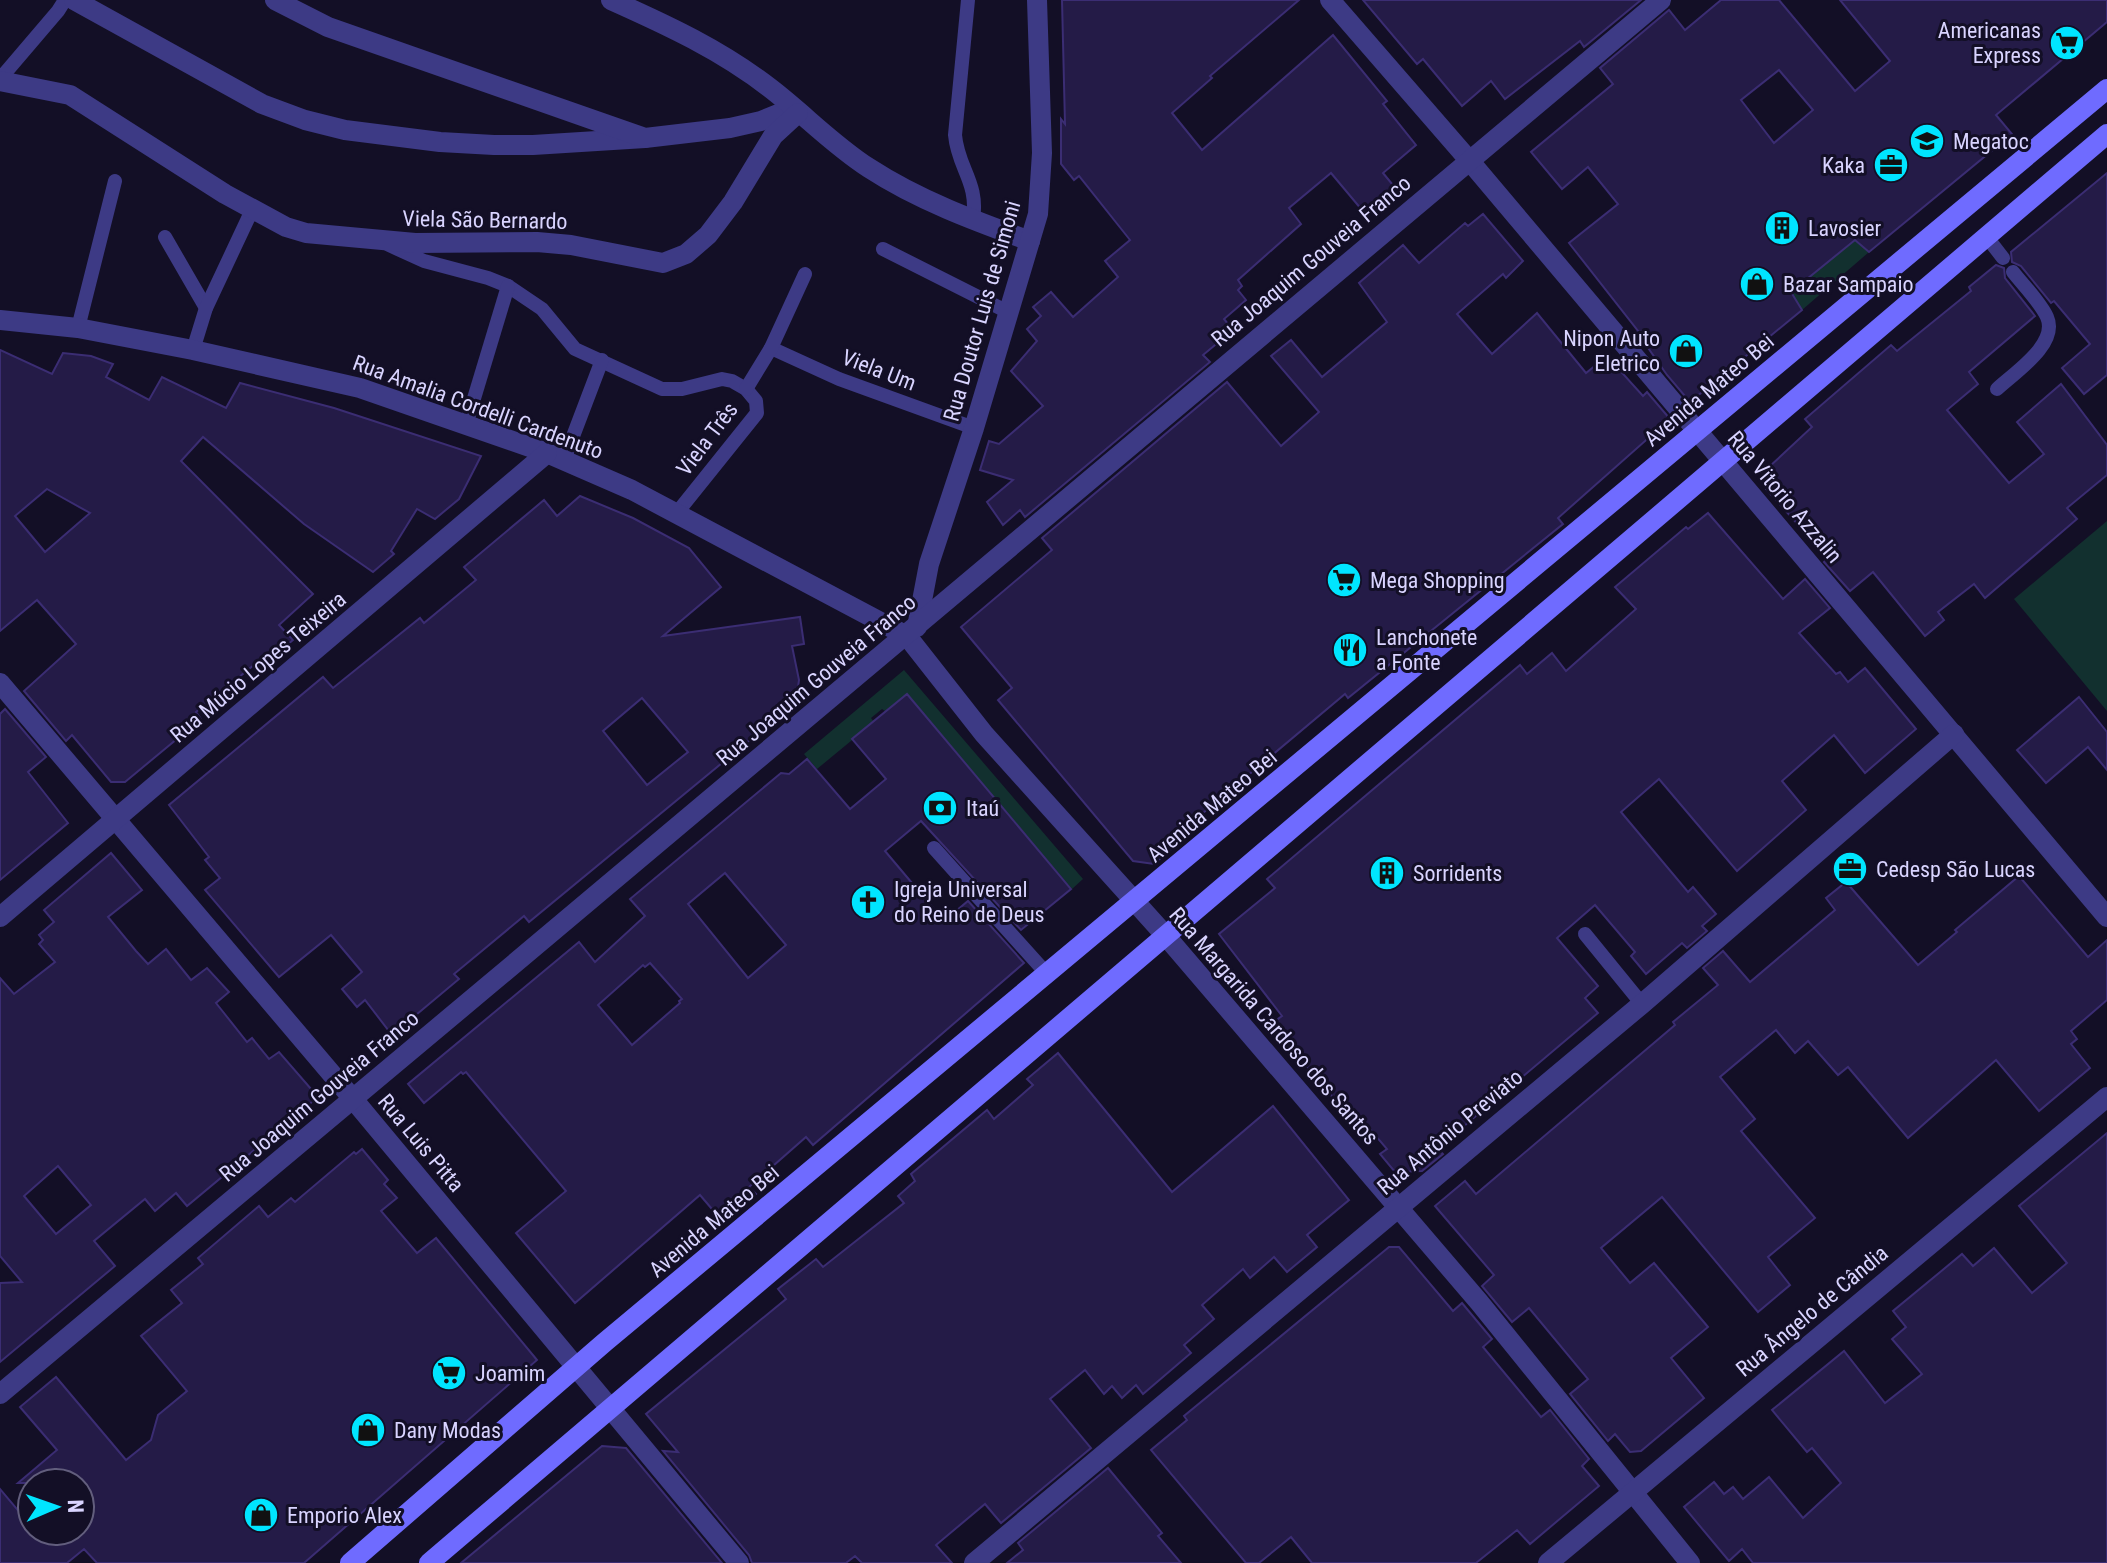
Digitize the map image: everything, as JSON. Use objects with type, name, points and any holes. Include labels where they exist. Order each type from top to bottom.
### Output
[{"type":"main road","name":"Avenida Mateo Bei","points":[[350,1563],[577,1367],[2107,89]]},
{"type":"main road","points":[[429,1563],[2107,134]]},
{"type":"street","points":[[74,0],[262,104],[305,120],[345,130],[440,142],[533,145],[645,138],[730,128],[796,110]]},
{"type":"street","points":[[275,0],[328,27],[645,138]]},
{"type":"street","points":[[611,0],[698,40],[761,81],[871,169],[973,220],[1030,241]]},
{"type":"street","name":"Rua Doutor Luis de Simoni","points":[[912,632],[929,564],[974,428],[1038,214],[1042,153],[1037,0]]},
{"type":"street","name":"Rua Vitorio Azzalin","points":[[1330,0],[1468,159],[2107,917]]},
{"type":"street","name":"Rua Joaquim Gouveia Franco","points":[[0,1394],[912,632],[1468,159],[1661,0]]},
{"type":"street","name":"Viela São Bernardo","points":[[0,80],[70,95],[252,210],[306,233],[385,242],[537,242],[571,245],[657,263],[686,254],[708,235],[746,182],[773,136],[796,110]]},
{"type":"street","name":"Rua Amalia Cordelli Cardenuto","points":[[0,320],[78,328],[193,350],[360,388],[555,457],[632,490],[912,632]]},
{"type":"street","name":"Rua Múcio Lopes Teixeira","points":[[0,917],[555,457]]},
{"type":"street","name":"Rua Margarida Cardoso dos Santos","points":[[912,632],[984,734],[1165,935],[1398,1207],[1690,1563]]},
{"type":"street","name":"Rua Luis Pitta","points":[[0,683],[353,1099],[739,1563]]},
{"type":"street","name":"Rua Antônio Previato","points":[[974,1563],[1642,1004],[1954,734]]},
{"type":"street","name":"Rua Ângelo de Cândia","points":[[1548,1563],[2107,1097]]},
{"type":"lane","points":[[0,80],[65,0]]},
{"type":"lane","points":[[968,0],[955,135],[956,150],[975,196],[973,220]]},
{"type":"lane","points":[[78,328],[115,181]]},
{"type":"lane","points":[[193,350],[206,308],[252,210]]},
{"type":"lane","points":[[1986,236],[2003,258]]},
{"type":"lane","points":[[165,237],[206,308]]},
{"type":"lane","name":"Viela São Bernardo","points":[[385,242],[424,261],[508,286],[542,309],[575,349],[662,389],[682,389]]},
{"type":"lane","points":[[883,249],[1008,312]]},
{"type":"lane","points":[[1997,389],[2046,343],[2050,330],[2047,317],[2013,272]]},
{"type":"lane","name":"Viela Três","points":[[746,389],[771,348],[805,274]]},
{"type":"lane","points":[[466,425],[508,286]]},
{"type":"lane","name":"Viela Um","points":[[771,348],[839,379],[974,428]]},
{"type":"lane","points":[[555,457],[602,360]]},
{"type":"lane","name":"Viela Três","points":[[676,514],[757,413],[756,401],[746,389],[732,381],[722,379],[682,389]]},
{"type":"lane","points":[[934,848],[1047,974]]},
{"type":"lane","points":[[1585,934],[1642,1004]]},
{"type":"green space","points":[[1857,238],[1869,252],[1802,310],[1789,294]]},
{"type":"green space","points":[[2107,521],[2107,711],[2014,599]]},
{"type":"green space","points":[[904,670],[1083,879],[1072,889],[907,694],[871,718],[874,722],[817,769],[804,754]]},
{"type":"building","points":[[1062,0],[1299,0],[1172,113],[1202,150],[1333,35],[1387,101],[1383,104],[1416,145],[1383,173],[1397,190],[1367,216],[1331,173],[1289,208],[1301,224],[1238,280],[1242,286],[1238,290],[1246,300],[1224,319],[1233,330],[1203,355],[1210,362],[1025,517],[1020,510],[1003,525],[987,502],[1013,480],[980,470],[989,441],[999,444],[1043,406],[1011,371],[1037,341],[1027,329],[1041,316],[1033,307],[1051,292],[1073,317],[1118,277],[1105,261],[1130,240],[1079,176],[1074,180],[1061,164],[1061,119],[1065,124]]},
{"type":"building","points":[[1363,0],[1641,0],[1584,47],[1580,41],[1505,99],[1491,81],[1462,106],[1423,59],[1417,64]]},
{"type":"building","points":[[1721,0],[1779,0],[1855,91],[1890,61],[1840,0],[2107,0],[2107,22],[1996,115],[2012,134],[1869,252],[1855,240],[1791,292],[1802,310],[1690,402],[1569,243],[1618,204],[1588,167],[1562,189],[1531,152],[1613,84],[1600,68],[1669,10],[1685,30]],"holes":[[[1779,70],[1813,110],[1774,143],[1741,100]]]},
{"type":"building","points":[[2107,173],[2107,375],[2084,394],[2062,368],[2090,344],[2021,266],[2012,262],[2011,252]]},
{"type":"building","points":[[1483,214],[1523,261],[1506,278],[1503,274],[1457,314],[1492,354],[1537,313],[1586,373],[1607,356],[1643,396],[1647,392],[1670,419],[1558,518],[1563,524],[1348,698],[1345,694],[1172,839],[1177,844],[1154,864],[1133,861],[998,700],[1012,688],[961,627],[1052,550],[1042,538],[1227,382],[1281,446],[1319,412],[1271,356],[1291,340],[1322,377],[1387,322],[1359,283],[1403,245],[1419,263],[1465,223],[1468,226]]},
{"type":"building","points":[[1996,265],[2004,268],[2005,278],[2035,316],[1969,372],[1978,384],[1947,410],[2009,483],[2044,454],[2017,422],[2061,384],[2107,445],[2107,475],[2067,508],[2077,519],[1985,598],[1974,584],[1938,612],[1944,620],[1925,636],[1873,572],[1850,591],[1824,562],[1828,558],[1766,489],[1769,467],[1812,427],[1805,419],[1891,345],[1897,351],[1971,291],[1969,287]]},
{"type":"building","points":[[0,350],[52,374],[63,353],[91,356],[113,364],[106,377],[149,400],[162,377],[226,408],[240,383],[334,408],[481,456],[459,499],[435,519],[417,509],[391,551],[394,554],[373,572],[304,524],[203,437],[181,461],[313,594],[279,625],[293,640],[258,670],[254,665],[196,712],[201,719],[125,782],[111,782],[72,735],[66,741],[24,691],[76,644],[37,600],[0,631]],"holes":[[[47,489],[90,513],[45,552],[15,516]]]},
{"type":"building","points":[[580,496],[633,518],[689,548],[721,587],[663,636],[800,617],[804,644],[792,646],[799,680],[796,702],[529,922],[524,916],[454,974],[459,979],[392,1035],[365,1000],[357,1007],[342,989],[362,972],[331,935],[279,977],[205,890],[220,878],[205,860],[209,857],[169,805],[323,677],[333,688],[420,618],[424,623],[476,580],[464,567],[544,500],[557,516]],"holes":[[[642,698],[688,752],[647,785],[603,731]]]},
{"type":"building","points":[[1708,513],[1783,599],[1805,579],[1830,608],[1799,633],[1836,674],[1840,672],[1848,682],[1865,668],[1916,729],[1865,773],[1834,735],[1782,781],[1806,810],[1737,871],[1659,779],[1621,812],[1688,892],[1693,887],[1716,914],[1702,926],[1707,931],[1687,948],[1682,943],[1646,974],[1631,956],[1635,952],[1595,905],[1557,938],[1598,986],[1585,998],[1598,1013],[1438,1148],[1443,1154],[1422,1171],[1395,1172],[1380,1154],[1387,1149],[1346,1101],[1340,1106],[1271,1024],[1282,1016],[1219,934],[1275,888],[1267,879],[1520,665],[1527,674],[1552,653],[1566,671],[1636,609],[1615,587],[1686,527],[1688,529]]},
{"type":"building","points":[[907,694],[1071,889],[1021,930],[921,821],[885,851],[944,921],[968,901],[1024,963],[813,1145],[806,1137],[749,1187],[756,1194],[723,1222],[700,1195],[575,1303],[516,1233],[566,1191],[466,1072],[461,1072],[424,1103],[408,1084],[579,942],[595,962],[645,916],[630,899],[781,773],[789,774],[807,759],[850,809],[886,779],[852,739]],"holes":[[[725,873],[786,945],[748,978],[688,904]],[[650,963],[682,999],[632,1045],[598,1005],[643,965],[645,967]]]},
{"type":"building","points":[[2079,697],[2107,732],[2107,770],[2088,747],[2046,783],[2017,750]]},
{"type":"building","points":[[5,709],[46,757],[28,772],[68,823],[0,880],[0,714]]},
{"type":"building","points":[[111,853],[142,890],[108,917],[136,951],[148,964],[166,949],[191,980],[207,968],[229,992],[216,1003],[247,1042],[252,1038],[269,1059],[279,1052],[318,1097],[187,1206],[176,1193],[155,1211],[145,1199],[94,1241],[115,1266],[0,1362],[0,1283],[22,1282],[0,1256],[0,978],[14,994],[55,962],[39,944],[43,940],[39,935],[54,922],[44,910]],"holes":[[[58,1166],[91,1205],[56,1234],[24,1196]]]},
{"type":"building","points":[[2019,876],[2088,957],[2107,940],[2107,1000],[2071,1031],[2077,1039],[2071,1044],[2090,1068],[2039,1111],[1996,1060],[1908,1138],[1848,1067],[1838,1075],[1808,1041],[1795,1053],[1776,1030],[1720,1077],[1755,1119],[1741,1131],[1815,1218],[1768,1257],[1790,1285],[1758,1312],[1662,1197],[1601,1248],[1630,1283],[1654,1263],[1708,1327],[1671,1358],[1704,1398],[1641,1451],[1630,1452],[1615,1434],[1608,1441],[1570,1394],[1588,1379],[1529,1308],[1512,1322],[1482,1286],[1494,1275],[1435,1206],[1465,1181],[1476,1194],[1675,1025],[1673,1022],[1718,985],[1703,968],[1723,951],[1750,982],[1835,910],[1826,898],[1846,882],[1918,965]]},
{"type":"building","points":[[1058,1053],[1172,1192],[1273,1106],[1349,1200],[1307,1235],[1317,1247],[1287,1272],[1274,1257],[1250,1278],[1243,1269],[1202,1305],[1214,1319],[1184,1345],[1191,1353],[1143,1394],[1136,1385],[1122,1398],[1112,1386],[1104,1394],[1085,1370],[1050,1399],[1091,1448],[1001,1523],[985,1504],[936,1545],[952,1563],[862,1563],[855,1556],[846,1563],[752,1563],[749,1555],[663,1451],[678,1452],[646,1414],[786,1299],[778,1289],[816,1259],[823,1267],[904,1203],[898,1196],[915,1181],[911,1174],[987,1110],[994,1119],[1033,1085],[1027,1079]]},
{"type":"building","points":[[2107,1133],[2107,1563],[1753,1563],[1742,1549],[1729,1561],[1684,1507],[1714,1482],[1724,1494],[1733,1487],[1743,1499],[1769,1477],[1803,1518],[1841,1483],[1812,1448],[1807,1452],[1772,1410],[1844,1351],[1885,1403],[1922,1374],[1892,1339],[1906,1327],[1893,1311],[1962,1254],[1973,1266],[1994,1248],[2032,1293],[2067,1263],[2019,1206]]},
{"type":"building","points":[[362,1149],[388,1180],[384,1184],[397,1198],[381,1211],[417,1253],[436,1238],[537,1360],[304,1563],[97,1563],[84,1549],[67,1563],[0,1563],[0,1489],[16,1508],[16,1547],[96,1547],[96,1467],[37,1467],[57,1450],[20,1407],[56,1377],[126,1460],[151,1440],[158,1415],[187,1391],[141,1336],[182,1303],[171,1290],[203,1264],[198,1258],[259,1206],[268,1217],[291,1198],[295,1202],[354,1152],[356,1154]]},
{"type":"building","points":[[1389,1247],[1399,1247],[1453,1311],[1462,1303],[1492,1339],[1483,1347],[1541,1417],[1550,1410],[1589,1459],[1582,1466],[1599,1486],[1530,1544],[1517,1530],[1476,1563],[1312,1563],[1291,1537],[1259,1563],[1246,1563],[1151,1450],[1187,1420],[1184,1416]]},
{"type":"building","points":[[602,1446],[626,1448],[722,1563],[461,1563]]},
{"type":"building","points":[[1108,1468],[1162,1533],[1158,1536],[1181,1563],[1007,1563],[1023,1550],[1018,1543]]},
{"type":"place","name":"Americanas Express","points":[[2067,43]]},
{"type":"place","name":"Megatoc","points":[[1927,141]]},
{"type":"place","name":"Kaka","points":[[1891,165]]},
{"type":"place","name":"Lavosier","points":[[1782,228]]},
{"type":"place","name":"Bazar Sampaio","points":[[1757,284]]},
{"type":"place","name":"Nipon Auto Eletrico","points":[[1686,351]]},
{"type":"place","name":"Mega Shopping","points":[[1344,580]]},
{"type":"place","name":"Lanchonete a Fonte","points":[[1350,650]]},
{"type":"place","name":"Itaú","points":[[940,808]]},
{"type":"place","name":"Cedesp São Lucas","points":[[1850,869]]},
{"type":"place","name":"Sorridents","points":[[1387,873]]},
{"type":"place","name":"Igreja Universal do Reino de Deus","points":[[868,902]]},
{"type":"place","name":"Joamim","points":[[449,1373]]},
{"type":"place","name":"Dany Modas","points":[[368,1430]]},
{"type":"place","name":"Emporio Alex","points":[[261,1515]]}]
